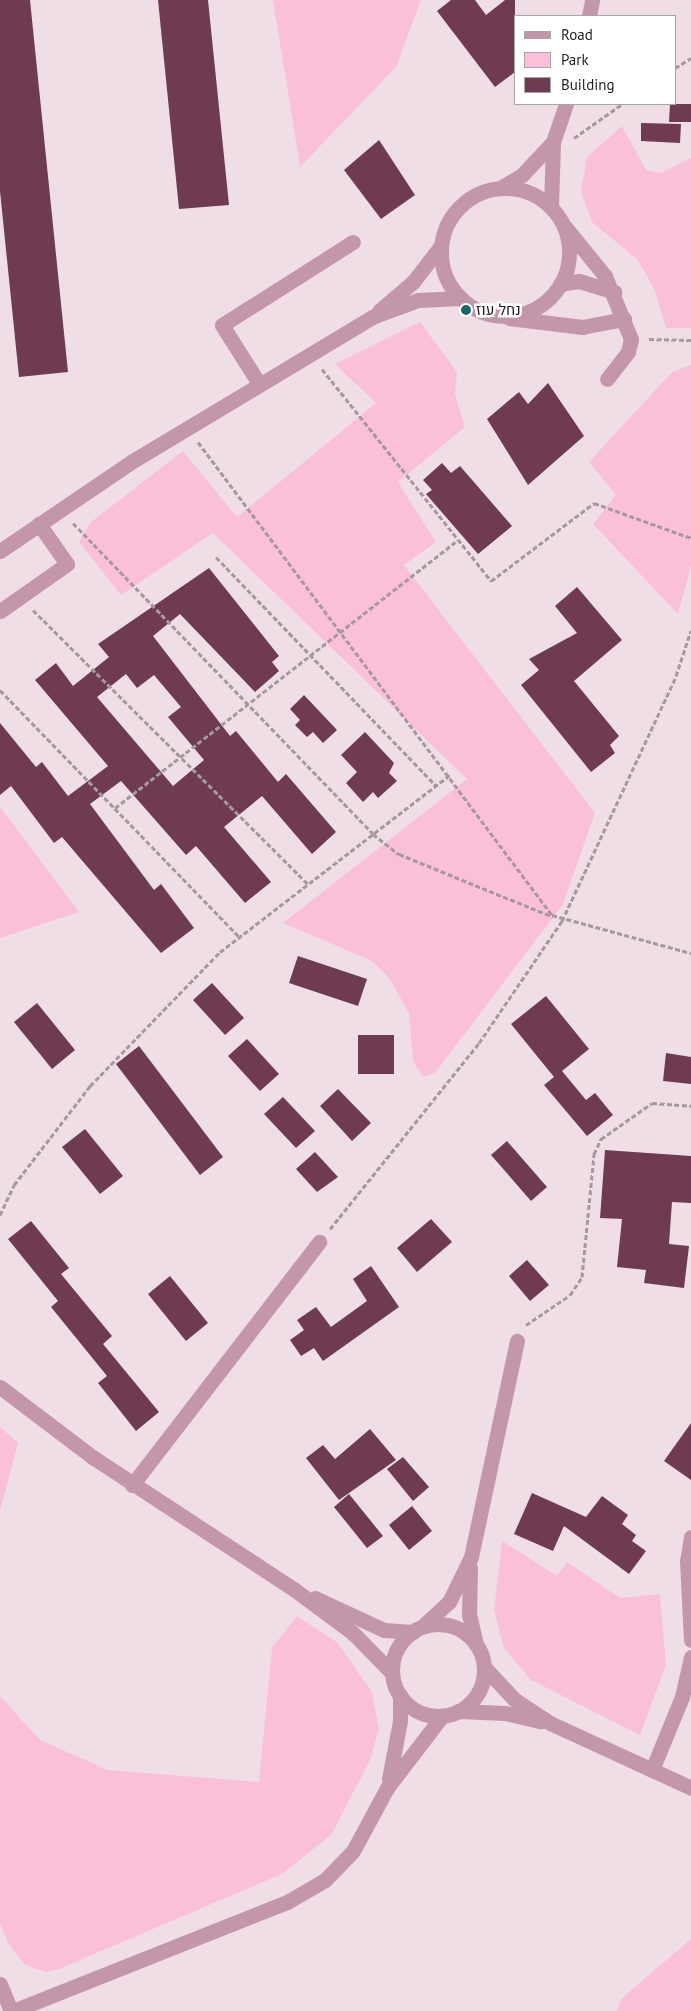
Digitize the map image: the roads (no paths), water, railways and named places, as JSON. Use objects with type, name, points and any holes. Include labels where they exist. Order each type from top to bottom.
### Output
[{"type":"street","points":[[589,15],[592,0]]},
{"type":"street","points":[[551,207],[552,148],[566,105]]},
{"type":"street","points":[[502,187],[522,175],[552,148]]},
{"type":"street","points":[[0,551],[258,382],[372,317],[413,282],[440,247],[450,217],[460,205],[487,189],[502,187],[529,192],[551,207],[614,292],[631,339],[628,352],[607,379]]},
{"type":"street","points":[[493,315],[536,308],[560,284],[569,249],[563,225]]},
{"type":"street","points":[[258,382],[222,325],[352,242]]},
{"type":"street","points":[[440,247],[446,277],[461,298]]},
{"type":"street","points":[[560,284],[579,281],[614,292]]},
{"type":"street","points":[[372,317],[438,296],[461,298],[493,315],[552,327],[624,319]]},
{"type":"street","points":[[0,611],[67,564],[39,524]]},
{"type":"street","points":[[132,1484],[319,1242]]},
{"type":"street","points":[[517,1341],[471,1557],[469,1614],[484,1667],[515,1700],[550,1723],[691,1788]]},
{"type":"street","points":[[0,1387],[132,1484],[295,1590],[352,1633],[392,1673],[400,1695],[400,1720],[387,1788]]},
{"type":"street","points":[[691,1537],[687,1561],[691,1640]]},
{"type":"street","points":[[392,1673],[397,1650],[449,1602],[471,1557]]},
{"type":"street","points":[[295,1590],[384,1630],[452,1627],[476,1644]]},
{"type":"street","points":[[652,1770],[682,1697],[691,1657]]},
{"type":"street","points":[[458,1711],[480,1688],[484,1667]]},
{"type":"street","points":[[400,1695],[418,1711],[442,1716],[458,1711],[505,1713],[550,1723]]},
{"type":"street","points":[[0,1984],[12,2011],[309,1892],[353,1851],[387,1788],[442,1716]]},
{"type":"place","name":"נחל עוז","points":[[466,310]]}]
